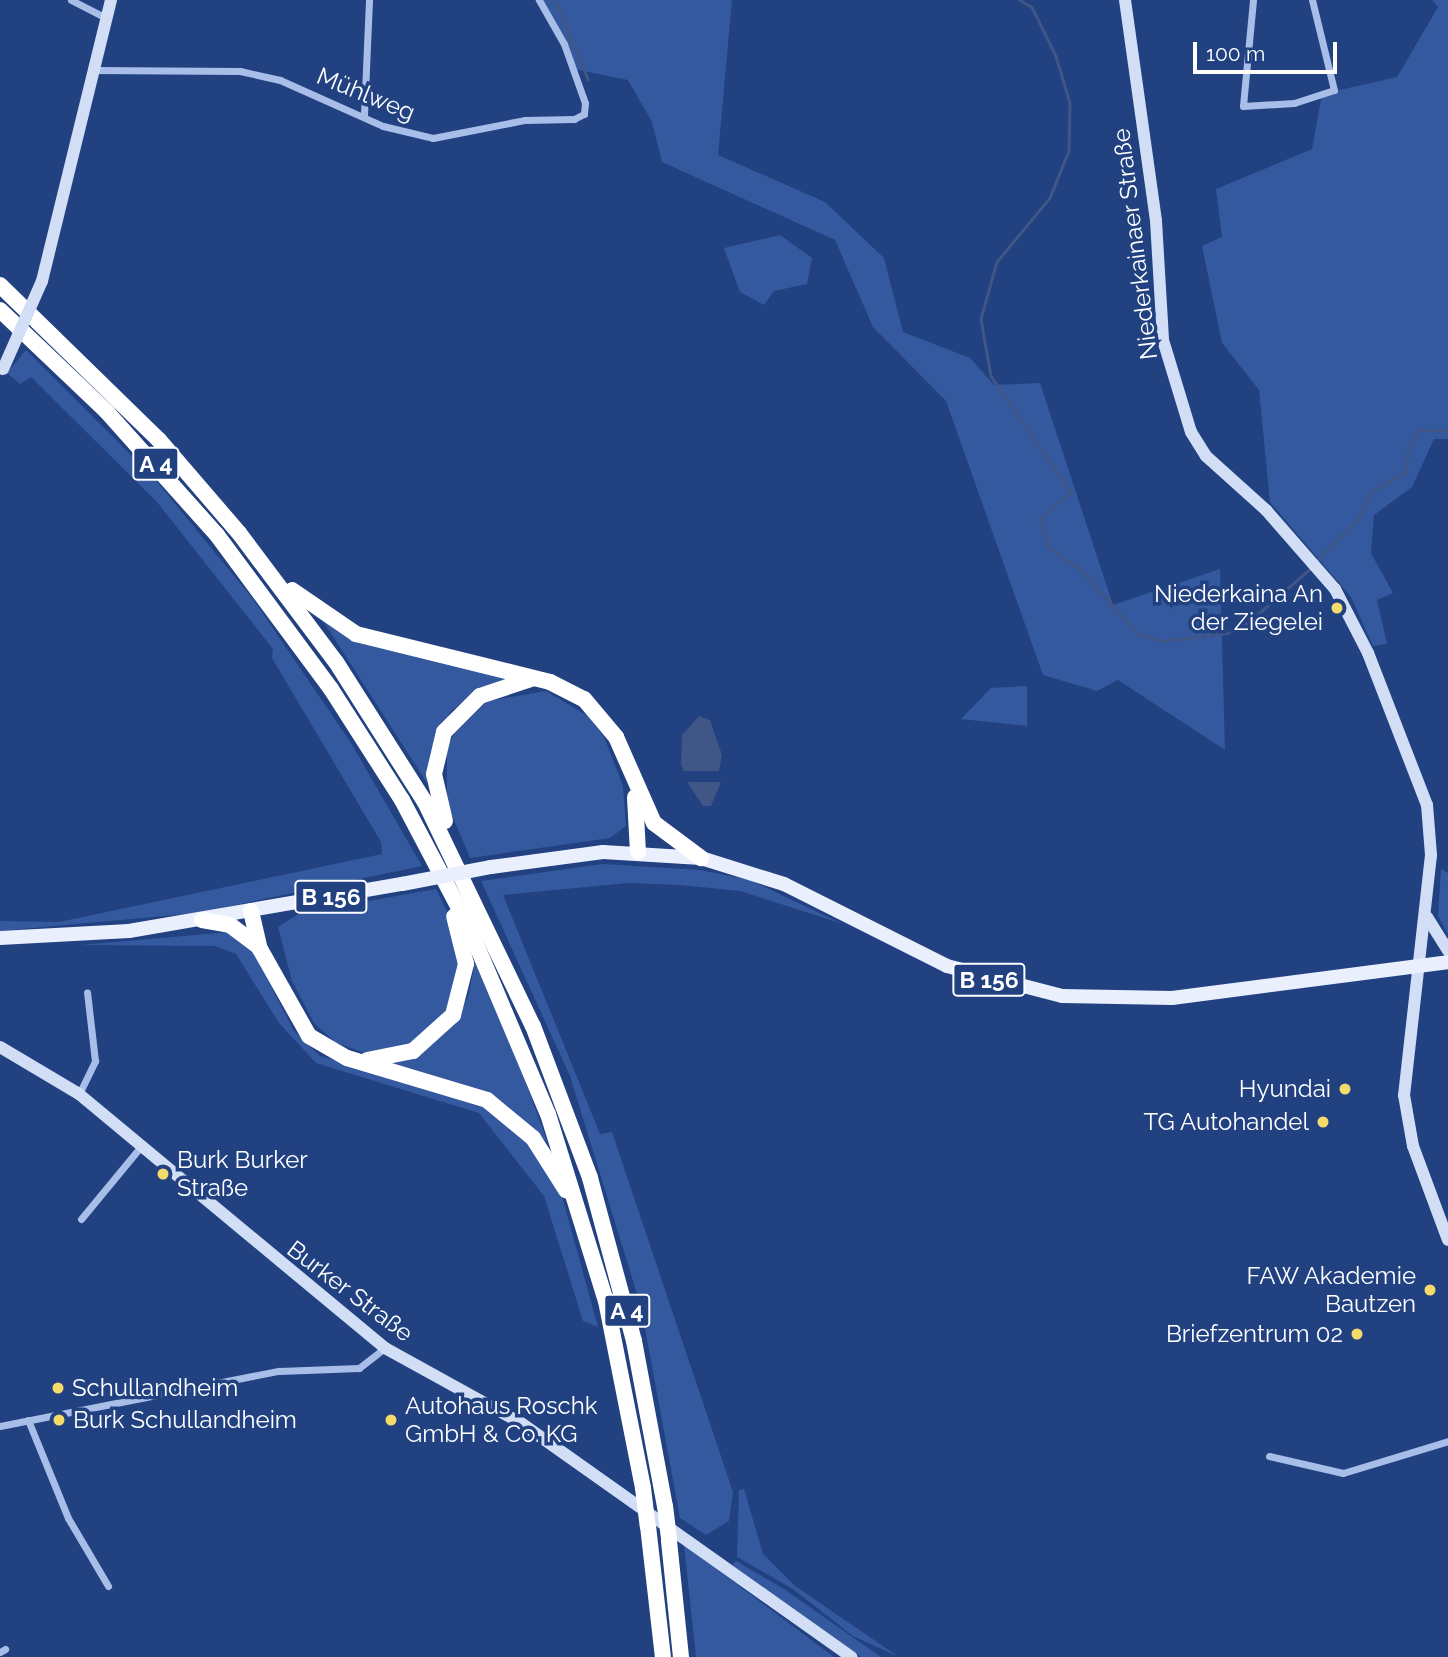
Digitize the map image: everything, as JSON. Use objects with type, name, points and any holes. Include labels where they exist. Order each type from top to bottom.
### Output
[{"type":"highway","name":"A 4","points":[[0,285],[159,439],[272,573],[392,749],[467,879],[533,1026],[590,1178],[635,1341],[665,1506],[681,1657]]},
{"type":"highway","name":"A 4","points":[[0,310],[107,412],[230,551],[346,711],[433,858],[516,1032],[582,1216],[606,1301],[643,1488],[663,1657]]},
{"type":"highway","points":[[272,573],[321,615],[355,634],[537,679],[573,692],[601,715],[654,823],[701,859]]},
{"type":"highway","points":[[467,879],[436,797],[440,742],[480,696],[537,679]]},
{"type":"highway","points":[[633,781],[638,852]]},
{"type":"highway","points":[[358,1060],[393,1058],[423,1045],[447,1024],[462,995],[463,943],[433,858]]},
{"type":"highway","points":[[256,910],[274,973]]},
{"type":"highway","points":[[256,910],[260,948]]},
{"type":"highway","points":[[202,920],[238,929],[260,948],[302,1029],[326,1049],[460,1088],[499,1108],[543,1150],[582,1216]]},
{"type":"main road","name":"B 156","points":[[0,938],[129,931],[491,867],[638,852],[701,859],[784,884],[947,966],[1062,996],[1172,999],[1448,962]]},
{"type":"street","points":[[71,0],[103,16]]},
{"type":"street","points":[[2,373],[42,281],[71,165],[103,16],[111,0]]},
{"type":"street","points":[[364,115],[369,0]]},
{"type":"street","name":"Mühlweg","points":[[91,70],[240,71],[280,80],[383,126],[433,138],[525,120],[574,119],[584,114],[585,103],[564,44],[539,0]]},
{"type":"street","name":"Niederkainaer Straße","points":[[1125,0],[1156,221],[1163,340],[1179,401],[1206,456],[1320,568],[1368,653],[1427,805],[1425,908],[1417,966],[1405,1108],[1448,1240]]},
{"type":"street","points":[[1253,0],[1243,106],[1294,103],[1334,90],[1312,0]]},
{"type":"street","name":"Niederkainaer Straße","points":[[1425,908],[1430,930],[1448,951]]},
{"type":"street","points":[[79,1094],[95,1061],[87,992]]},
{"type":"street","name":"Burker Straße","points":[[0,1047],[79,1094],[385,1348],[521,1423],[690,1539],[851,1657]]},
{"type":"street","points":[[80,1219],[142,1145]]},
{"type":"street","points":[[0,1426],[279,1371],[359,1368],[385,1348]]},
{"type":"street","points":[[28,1420],[68,1518],[108,1586]]},
{"type":"street","points":[[1269,1456],[1343,1473],[1448,1441]]},
{"type":"shaded area","points":[[539,0],[732,0],[718,155],[825,202],[884,258],[903,332],[970,358],[994,385],[1040,383],[1113,605],[1220,569],[1225,750],[1118,680],[1097,691],[1043,675],[946,401],[873,327],[835,240],[662,162],[652,122],[628,80],[573,69]]},
{"type":"shaded area","points":[[1432,0],[1448,0],[1448,439],[1434,439],[1412,487],[1374,515],[1371,553],[1393,593],[1377,600],[1387,644],[1373,646],[1351,597],[1270,502],[1259,390],[1222,343],[1202,246],[1222,237],[1216,189],[1312,149],[1322,94],[1397,77],[1438,7]]},
{"type":"shaded area","points":[[780,235],[812,258],[807,284],[774,291],[764,305],[740,292],[724,248]]},
{"type":"shaded area","points":[[26,350],[154,478],[253,599],[351,743],[422,866],[197,913],[0,931],[0,921],[59,922],[382,854],[381,842],[272,658],[273,649],[157,502],[31,377],[20,384],[7,373]]},
{"type":"shaded area","points":[[300,599],[335,627],[518,675],[484,687],[451,711],[431,750],[427,783],[325,624]]},
{"type":"shaded area","points":[[1027,686],[1027,726],[961,719],[991,688]]},
{"type":"shaded area","points":[[546,691],[588,716],[604,737],[623,786],[626,826],[610,838],[470,858],[447,803],[447,748],[457,728],[487,701]]},
{"type":"shaded area","points":[[699,716],[710,720],[722,755],[719,771],[684,771],[681,764],[682,735]]},
{"type":"shaded area","points":[[687,782],[721,782],[711,806],[703,806]]},
{"type":"shaded area","points":[[602,864],[700,870],[750,880],[843,924],[740,891],[680,885],[628,883],[503,895],[600,1134],[612,1132],[733,1492],[729,1521],[706,1535],[680,1518],[641,1307],[570,1076],[481,881]]},
{"type":"shaded area","points":[[1441,869],[1448,873],[1448,935],[1438,916]]},
{"type":"shaded area","points":[[436,889],[453,923],[462,966],[448,1017],[414,1047],[367,1054],[335,1042],[314,1023],[292,981],[278,927],[300,913]]},
{"type":"shaded area","points":[[228,932],[249,943],[294,1031],[320,1056],[480,1103],[528,1139],[560,1189],[598,1327],[583,1321],[544,1196],[479,1113],[316,1063],[279,1023],[236,954],[215,946],[81,945]]},
{"type":"shaded area","points":[[475,962],[548,1143],[511,1110],[383,1064],[416,1055],[450,1029],[468,997]]},
{"type":"shaded area","points":[[744,1489],[763,1554],[795,1586],[899,1657],[853,1636],[793,1589],[737,1557],[739,1490]]},
{"type":"shaded area","points":[[684,1545],[762,1603],[834,1657],[696,1657]]},
{"type":"shaded area","points":[[736,1561],[784,1589],[881,1657],[861,1657],[732,1565]]},
{"type":"waterway","points":[[555,0],[588,79]]},
{"type":"waterway","points":[[1020,0],[1032,7],[1056,56],[1070,103],[1069,151],[1050,198],[997,262],[981,319],[991,376],[1071,492],[1041,519],[1049,548],[1079,568],[1138,633],[1161,641],[1227,633],[1249,622],[1311,568]]},
{"type":"waterway","points":[[1317,560],[1358,519],[1371,492],[1406,472],[1408,447],[1419,430],[1448,431]]},
{"type":"place","name":"Niederkaina An der Ziegelei","points":[[1337,608]]},
{"type":"place","name":"Hyundai","points":[[1345,1089]]},
{"type":"place","name":"TG Autohandel","points":[[1323,1122]]},
{"type":"place","name":"Burk Burker Straße","points":[[163,1174]]},
{"type":"place","name":"FAW Akademie Bautzen","points":[[1430,1290]]},
{"type":"place","name":"Briefzentrum 02","points":[[1357,1334]]},
{"type":"place","name":"Schullandheim","points":[[58,1388]]},
{"type":"place","name":"Burk Schullandheim","points":[[59,1420]]},
{"type":"place","name":"Autohaus Roschk GmbH & Co. KG","points":[[391,1420]]}]
